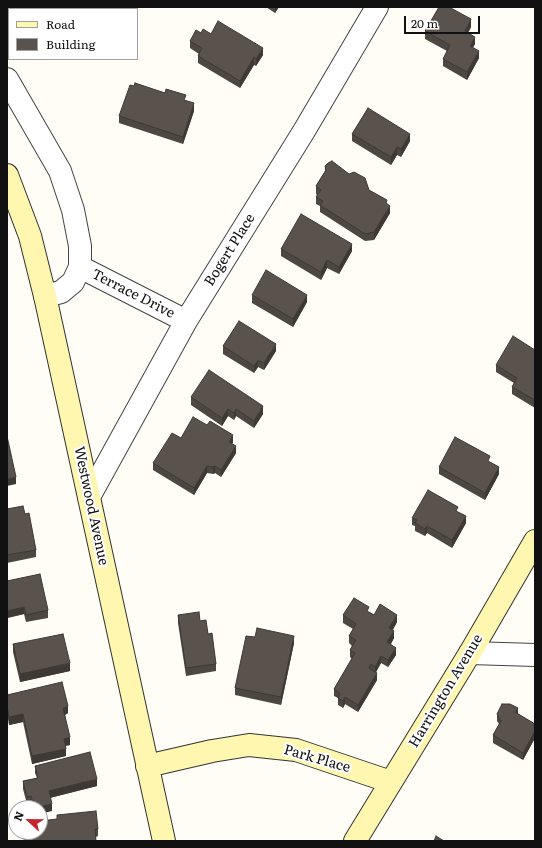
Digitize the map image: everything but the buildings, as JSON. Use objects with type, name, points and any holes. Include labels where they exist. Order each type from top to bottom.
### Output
[{"type":"street","name":"Bogert Place","points":[[89,497],[186,321],[304,131],[377,7]]},
{"type":"street","name":"Terrace Drive","points":[[7,79],[60,171],[73,210],[80,246],[80,267],[73,282],[61,292],[45,296]]},
{"type":"street","name":"Westwood Avenue","points":[[7,175],[30,236],[45,296],[164,841]]},
{"type":"street","name":"Terrace Drive","points":[[80,267],[186,321]]},
{"type":"street","name":"Harrington Avenue","points":[[355,841],[470,653],[535,541]]},
{"type":"street","points":[[470,653],[535,655]]},
{"type":"street","name":"Park Place","points":[[147,766],[212,751],[249,745],[296,750],[392,782]]}]
